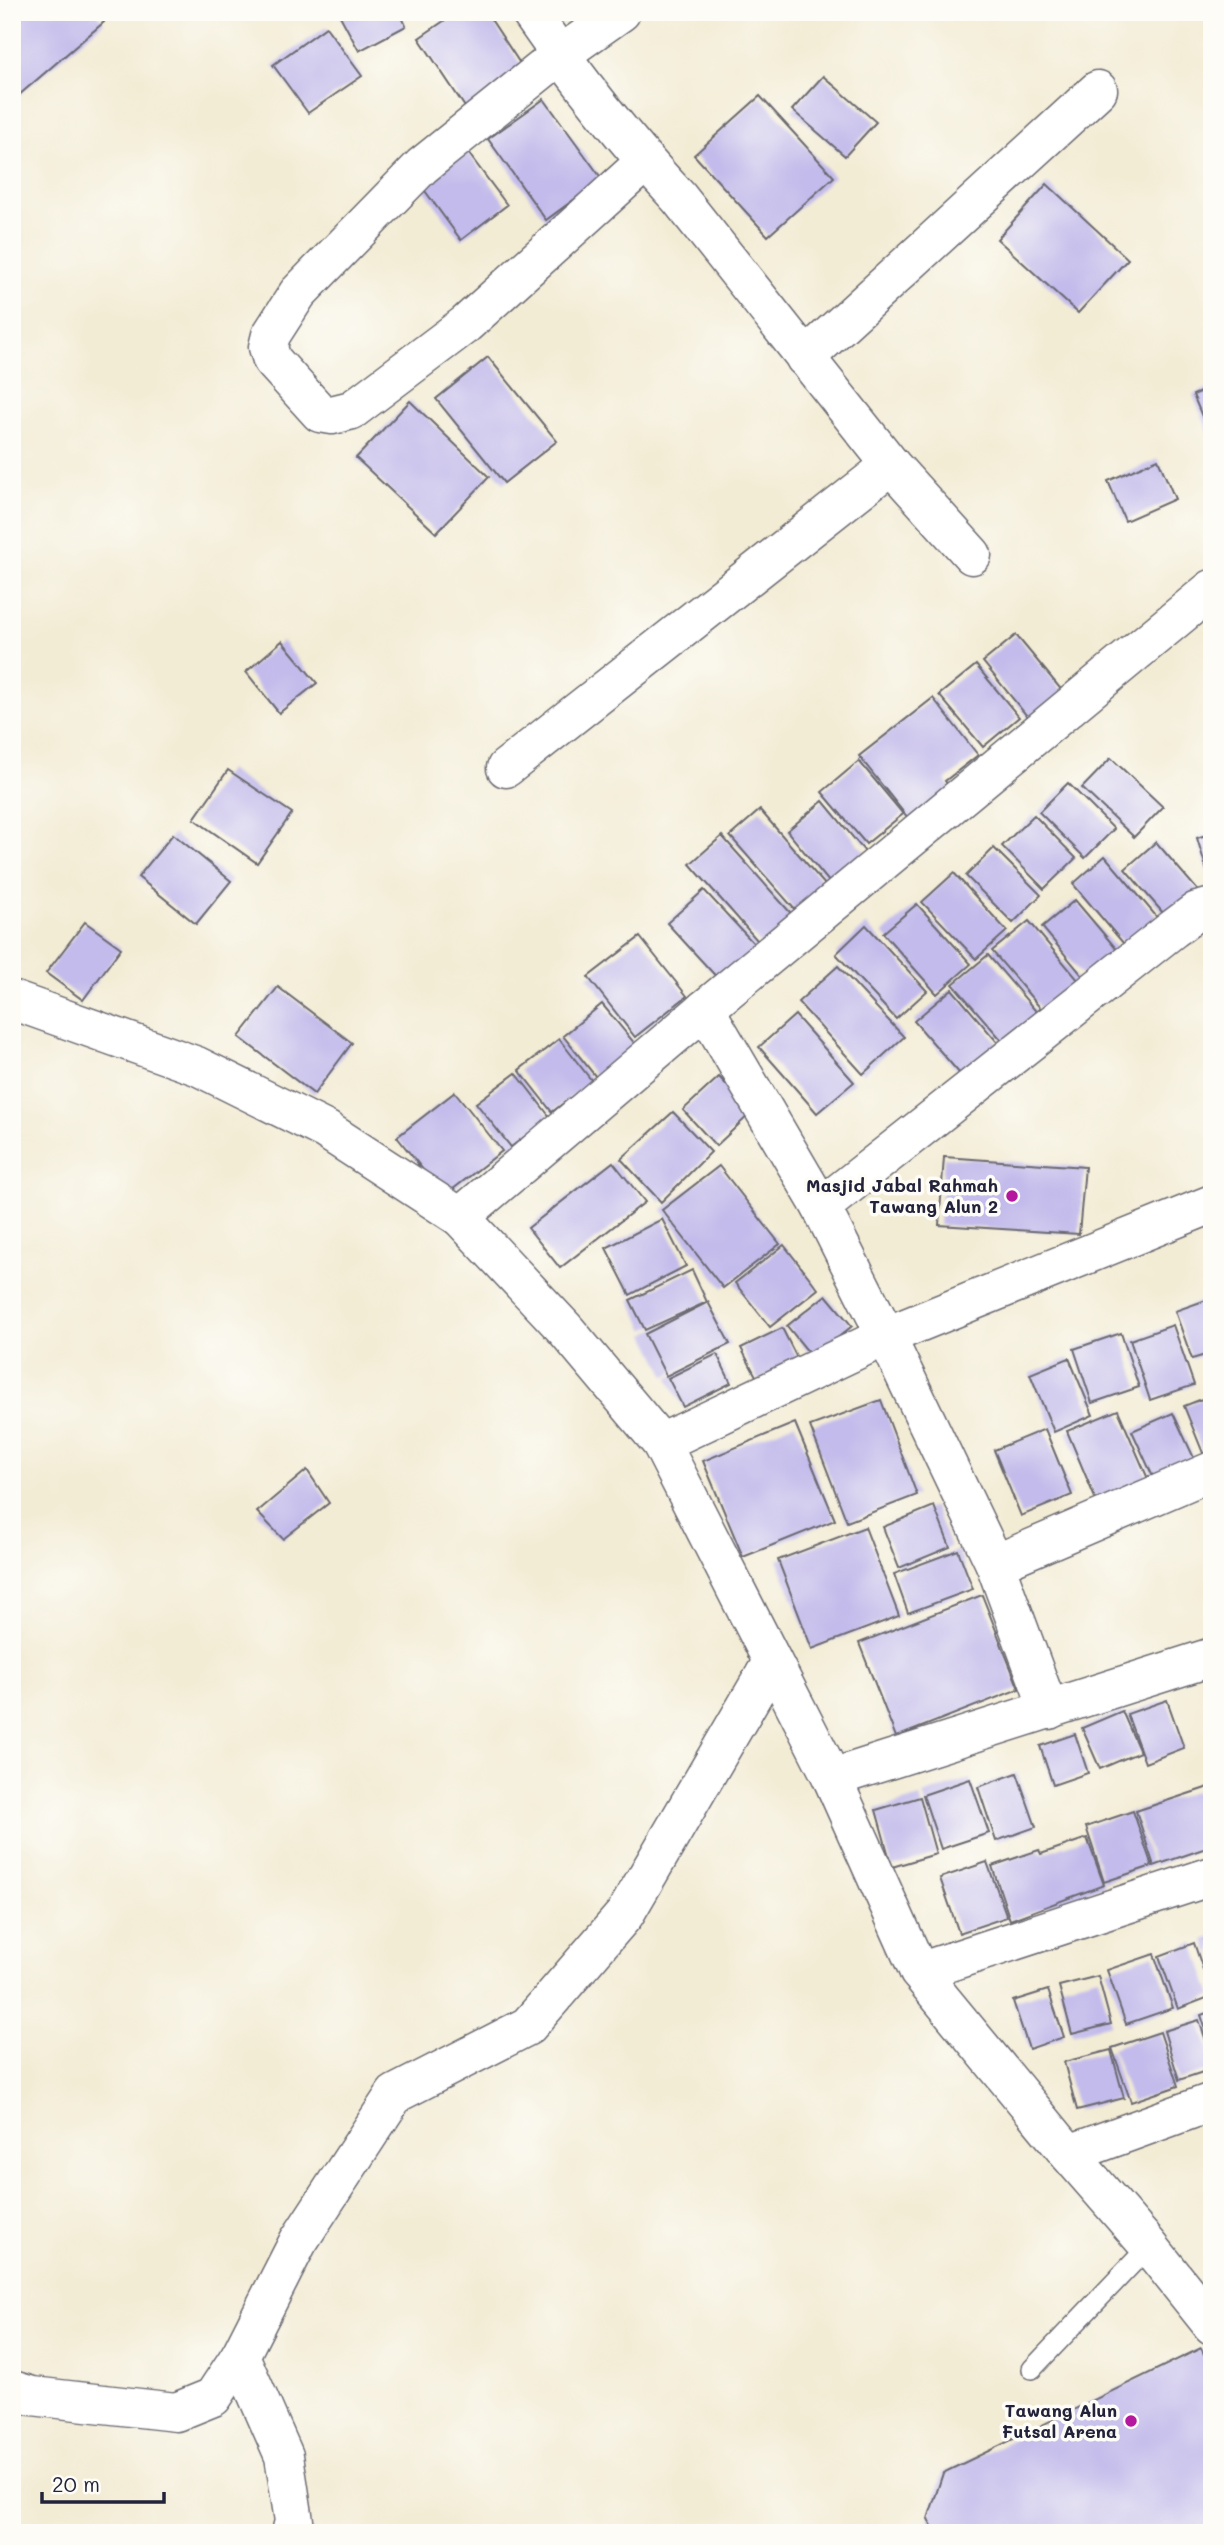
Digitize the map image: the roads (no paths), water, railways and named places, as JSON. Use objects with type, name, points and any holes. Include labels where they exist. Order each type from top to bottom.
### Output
[{"type":"street","points":[[530,12],[560,55],[645,162],[679,198],[891,465],[972,555]]},
{"type":"street","points":[[621,12],[560,55],[422,166],[298,292],[271,335],[268,347],[272,360],[320,413],[332,415],[352,410],[466,324],[645,162]]},
{"type":"street","points":[[806,358],[1098,90]]},
{"type":"street","points":[[506,768],[891,465]]},
{"type":"street","points":[[460,1217],[705,1009],[1212,589]]},
{"type":"street","points":[[821,1207],[1173,929],[1197,911],[1212,906]]},
{"type":"street","points":[[12,1000],[197,1066],[326,1130],[460,1217],[566,1330],[661,1443],[832,1779],[919,1972],[1211,2323]]},
{"type":"street","points":[[705,1009],[821,1207],[886,1336],[995,1564],[1049,1710]]},
{"type":"street","points":[[661,1443],[886,1336],[1212,1205]]},
{"type":"street","points":[[995,1564],[1212,1471]]},
{"type":"street","points":[[832,1779],[1212,1657]]},
{"type":"street","points":[[12,2390],[32,2396],[176,2412],[213,2396],[240,2356],[298,2242],[395,2094],[528,2026],[625,1914],[772,1662]]},
{"type":"street","points":[[919,1972],[1212,1877]]},
{"type":"street","points":[[1069,2154],[1212,2102]]},
{"type":"street","points":[[240,2356],[284,2456],[294,2521],[291,2533]]},
{"type":"lane","points":[[1032,2370],[1149,2246]]},
{"type":"place","name":"Masjid Jabal Rahmah Tawang Alun 2","points":[[1012,1196]]},
{"type":"place","name":"Tawang Alun Futsal Arena","points":[[1131,2421]]}]
